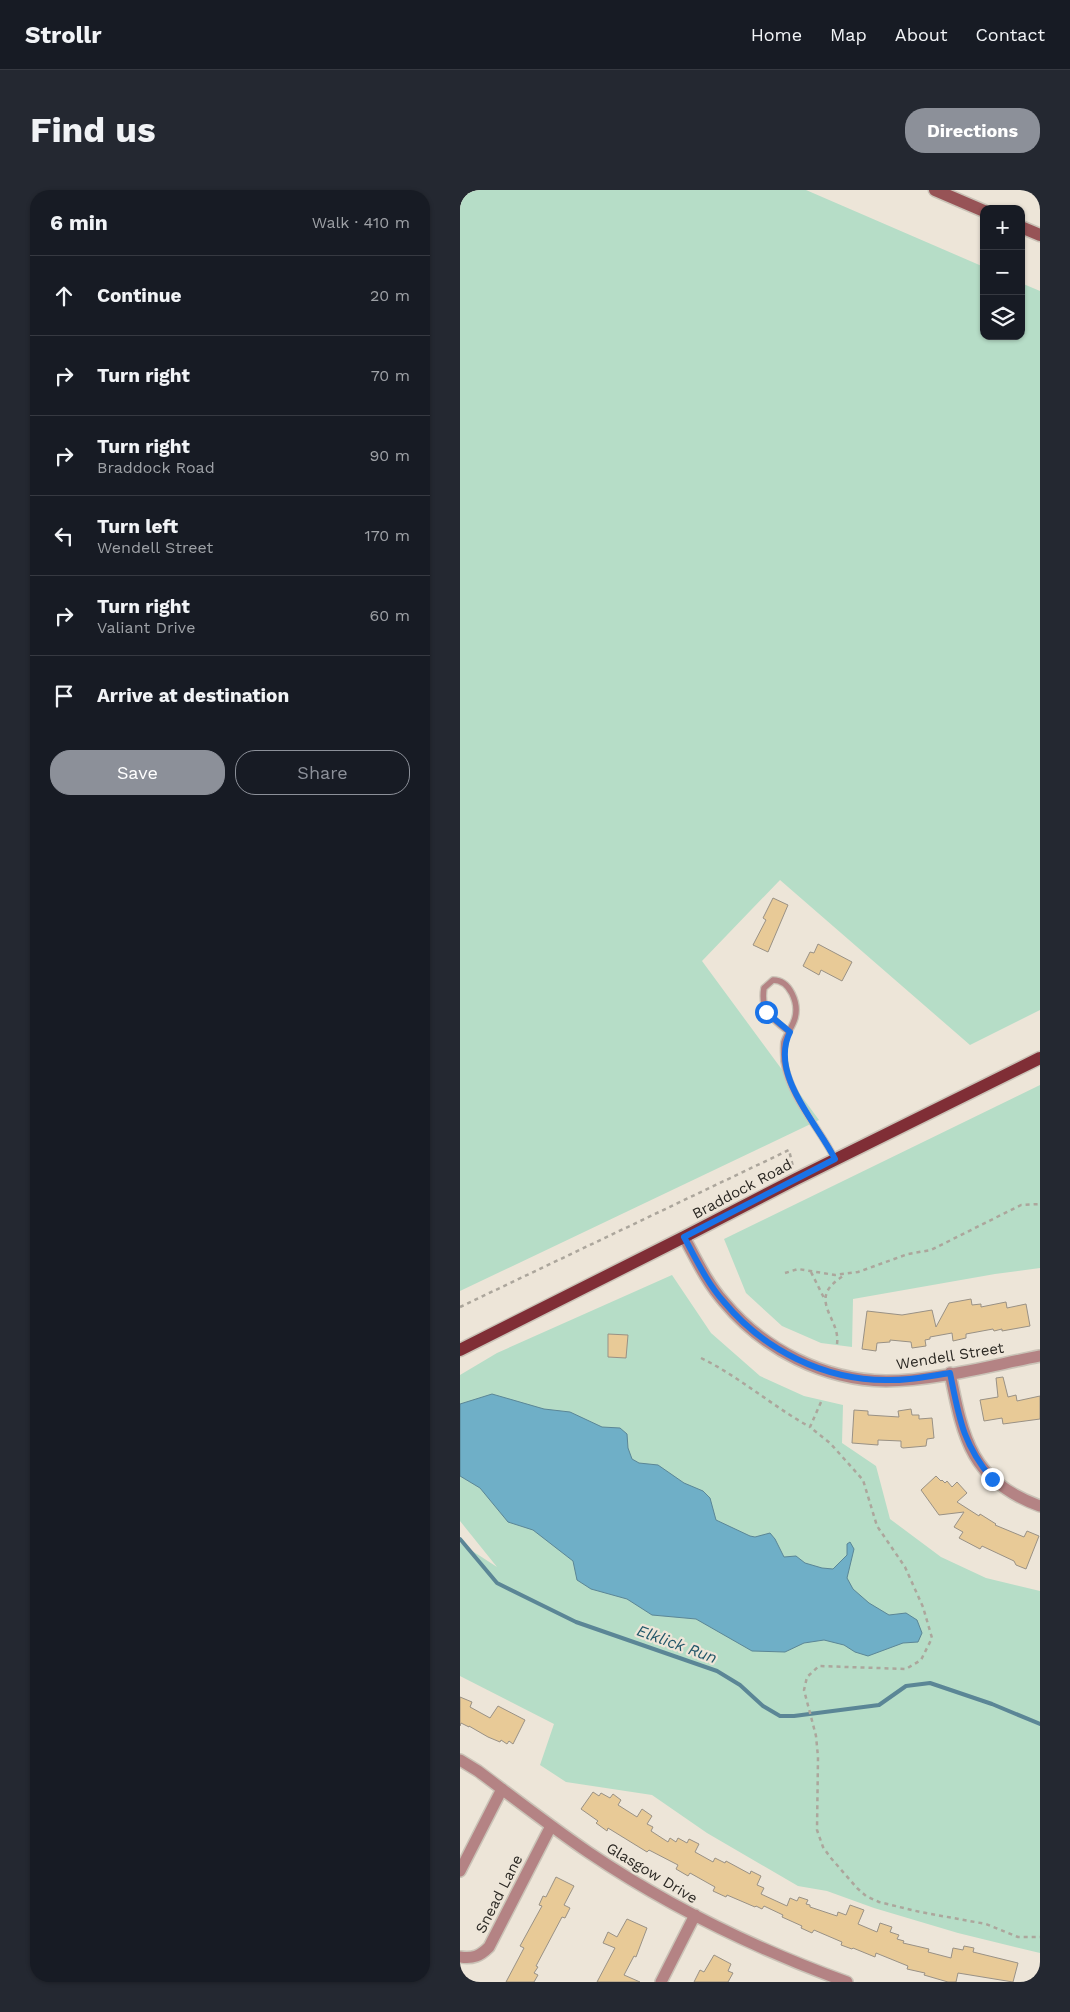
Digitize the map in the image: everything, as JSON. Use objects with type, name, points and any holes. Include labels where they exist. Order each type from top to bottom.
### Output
[{"type":"main road","name":"Braddock Road","points":[[460,1350],[835,1159],[1040,1058]]},
{"type":"street","points":[[935,190],[980,209]]},
{"type":"street","points":[[1025,229],[1040,235]]},
{"type":"street","name":"Wendell Street","points":[[684,1237],[707,1279],[741,1321],[763,1339],[787,1354],[812,1366],[858,1378],[912,1379],[1040,1356]]},
{"type":"street","points":[[950,1373],[963,1432],[979,1463],[992,1479],[1008,1492],[1040,1506]]},
{"type":"street","name":"Glasgow Drive","points":[[460,1760],[478,1770],[551,1826],[642,1886],[759,1947],[845,1982]]},
{"type":"street","points":[[460,1870],[502,1789]]},
{"type":"street","name":"Snead Lane","points":[[460,1957],[473,1958],[482,1954],[489,1947],[551,1826]]},
{"type":"street","points":[[661,1982],[695,1915]]},
{"type":"lane","points":[[790,1032],[766,1012],[763,1004],[764,988],[773,980],[778,980],[786,985],[796,1003],[796,1016],[790,1032],[784,1043],[784,1061],[792,1087],[835,1159]]},
{"type":"path","points":[[460,1307],[789,1150],[796,1179]]},
{"type":"path","points":[[785,1273],[793,1270],[835,1275],[858,1272],[908,1254],[931,1250],[1021,1205],[1040,1204]]},
{"type":"path","points":[[810,1271],[824,1300],[826,1310],[836,1333],[836,1344]]},
{"type":"path","points":[[824,1300],[832,1286],[846,1274]]},
{"type":"path","points":[[701,1358],[721,1368],[810,1427],[830,1443],[863,1480],[877,1526],[905,1567],[923,1607],[932,1638],[921,1660],[906,1669],[819,1666],[806,1677],[804,1690],[816,1736],[817,1830],[827,1852],[857,1888],[866,1896],[879,1902],[920,1912],[986,1924],[1018,1937],[1040,1937]]},
{"type":"path","points":[[810,1427],[821,1402]]},
{"type":"green space","points":[[460,190],[806,190],[980,265],[980,340],[1025,340],[1025,285],[1040,291],[1040,1010],[970,1045],[780,880],[702,961],[819,1120],[460,1291]]},
{"type":"green space","points":[[1040,1085],[1040,1268],[853,1299],[852,1347],[821,1343],[782,1326],[746,1293],[724,1239]]},
{"type":"green space","points":[[672,1275],[711,1333],[760,1376],[804,1396],[843,1405],[842,1443],[876,1466],[890,1519],[941,1557],[986,1578],[1040,1591],[1040,1953],[958,1933],[874,1908],[827,1891],[798,1886],[707,1833],[652,1795],[566,1782],[540,1765],[554,1724],[460,1676],[460,1543],[497,1567],[460,1521],[460,1375],[497,1353]]},
{"type":"water","points":[[492,1394],[544,1409],[570,1412],[602,1427],[620,1428],[627,1434],[628,1448],[632,1459],[639,1463],[658,1465],[684,1483],[703,1491],[710,1498],[716,1520],[750,1536],[755,1537],[770,1533],[784,1557],[796,1556],[805,1563],[833,1569],[847,1555],[847,1544],[850,1542],[854,1549],[847,1578],[853,1589],[869,1603],[889,1615],[906,1613],[917,1620],[922,1633],[918,1642],[903,1643],[868,1656],[855,1652],[844,1645],[824,1640],[804,1643],[785,1652],[752,1651],[696,1619],[652,1615],[627,1599],[591,1589],[577,1580],[573,1561],[533,1530],[508,1522],[480,1488],[460,1476],[460,1404]]},
{"type":"building","points":[[773,898],[788,905],[768,952],[753,945],[766,920],[763,918]]},
{"type":"building","points":[[818,944],[852,962],[842,981],[821,970],[819,975],[803,966],[810,952],[814,953]]},
{"type":"building","points":[[971,1299],[972,1305],[981,1304],[981,1307],[1006,1302],[1007,1308],[1026,1304],[1030,1326],[1002,1331],[1002,1329],[994,1331],[993,1329],[966,1334],[966,1338],[953,1341],[952,1333],[930,1337],[930,1339],[925,1340],[926,1346],[912,1348],[911,1342],[890,1340],[890,1342],[877,1343],[876,1351],[862,1349],[867,1311],[902,1315],[932,1310],[936,1327],[949,1303]]},
{"type":"building","points":[[608,1334],[628,1335],[626,1358],[608,1357]]},
{"type":"building","points":[[1003,1377],[1008,1397],[1016,1395],[1017,1401],[1040,1396],[1040,1419],[1003,1424],[1002,1418],[984,1421],[980,1400],[998,1397],[996,1378]]},
{"type":"building","points":[[911,1409],[912,1415],[919,1415],[919,1419],[932,1418],[934,1438],[927,1439],[926,1446],[903,1448],[901,1447],[901,1441],[878,1440],[878,1445],[852,1443],[854,1410],[868,1411],[868,1415],[899,1417],[898,1411]]},
{"type":"building","points":[[936,1476],[945,1483],[947,1481],[952,1487],[957,1482],[967,1493],[957,1502],[979,1516],[980,1514],[995,1525],[1024,1537],[1027,1531],[1039,1536],[1026,1569],[1016,1565],[1014,1561],[982,1546],[980,1549],[959,1538],[963,1532],[954,1527],[964,1512],[939,1515],[921,1490]]},
{"type":"building","points":[[460,1697],[472,1702],[470,1707],[490,1718],[498,1706],[525,1720],[513,1744],[509,1741],[507,1744],[501,1740],[500,1742],[461,1723],[460,1726]]},
{"type":"building","points":[[593,1792],[599,1796],[601,1793],[610,1798],[613,1794],[621,1800],[618,1805],[637,1817],[642,1809],[652,1816],[647,1824],[653,1827],[651,1831],[668,1842],[670,1838],[676,1842],[678,1838],[687,1843],[689,1839],[699,1844],[695,1852],[713,1862],[715,1858],[725,1863],[726,1861],[750,1874],[751,1871],[761,1876],[757,1885],[764,1888],[761,1894],[787,1906],[790,1898],[797,1901],[799,1897],[808,1900],[806,1904],[810,1905],[810,1907],[837,1916],[838,1912],[846,1915],[850,1905],[864,1910],[858,1924],[877,1932],[880,1923],[892,1927],[890,1932],[899,1935],[897,1939],[904,1941],[903,1943],[929,1949],[928,1952],[951,1958],[953,1948],[963,1950],[964,1946],[974,1948],[973,1952],[1018,1963],[1013,1982],[958,1973],[956,1982],[948,1982],[924,1975],[925,1973],[907,1969],[908,1966],[876,1953],[875,1957],[841,1945],[842,1942],[814,1930],[812,1933],[764,1906],[762,1909],[727,1895],[726,1897],[713,1891],[715,1887],[690,1873],[688,1876],[676,1869],[678,1865],[649,1850],[647,1852],[608,1828],[607,1831],[596,1823],[598,1821],[581,1809]]},
{"type":"building","points":[[556,1877],[574,1886],[564,1905],[570,1908],[565,1918],[562,1917],[536,1966],[538,1967],[534,1973],[538,1975],[534,1982],[506,1982],[524,1948],[520,1946],[542,1906],[539,1905],[543,1896],[546,1897]]},
{"type":"building","points":[[627,1919],[647,1928],[636,1957],[634,1956],[624,1975],[640,1982],[597,1982],[615,1948],[603,1943],[608,1932],[617,1937]]},
{"type":"building","points":[[714,1955],[731,1964],[728,1971],[733,1973],[728,1982],[694,1982],[700,1970],[704,1972]]},
{"type":"waterway","name":"Elklick Run","points":[[460,1539],[497,1583],[576,1622],[717,1671],[740,1685],[763,1706],[780,1716],[794,1716],[879,1705],[906,1686],[930,1683],[992,1704],[1040,1724]]},
{"type":"route","points":[[766,1012],[790,1032],[784,1043],[784,1061],[792,1087],[835,1159],[684,1237],[707,1279],[723,1301],[741,1321],[763,1339],[787,1354],[812,1366],[858,1378],[912,1379],[950,1373],[963,1432],[970,1449],[992,1479]]}]
